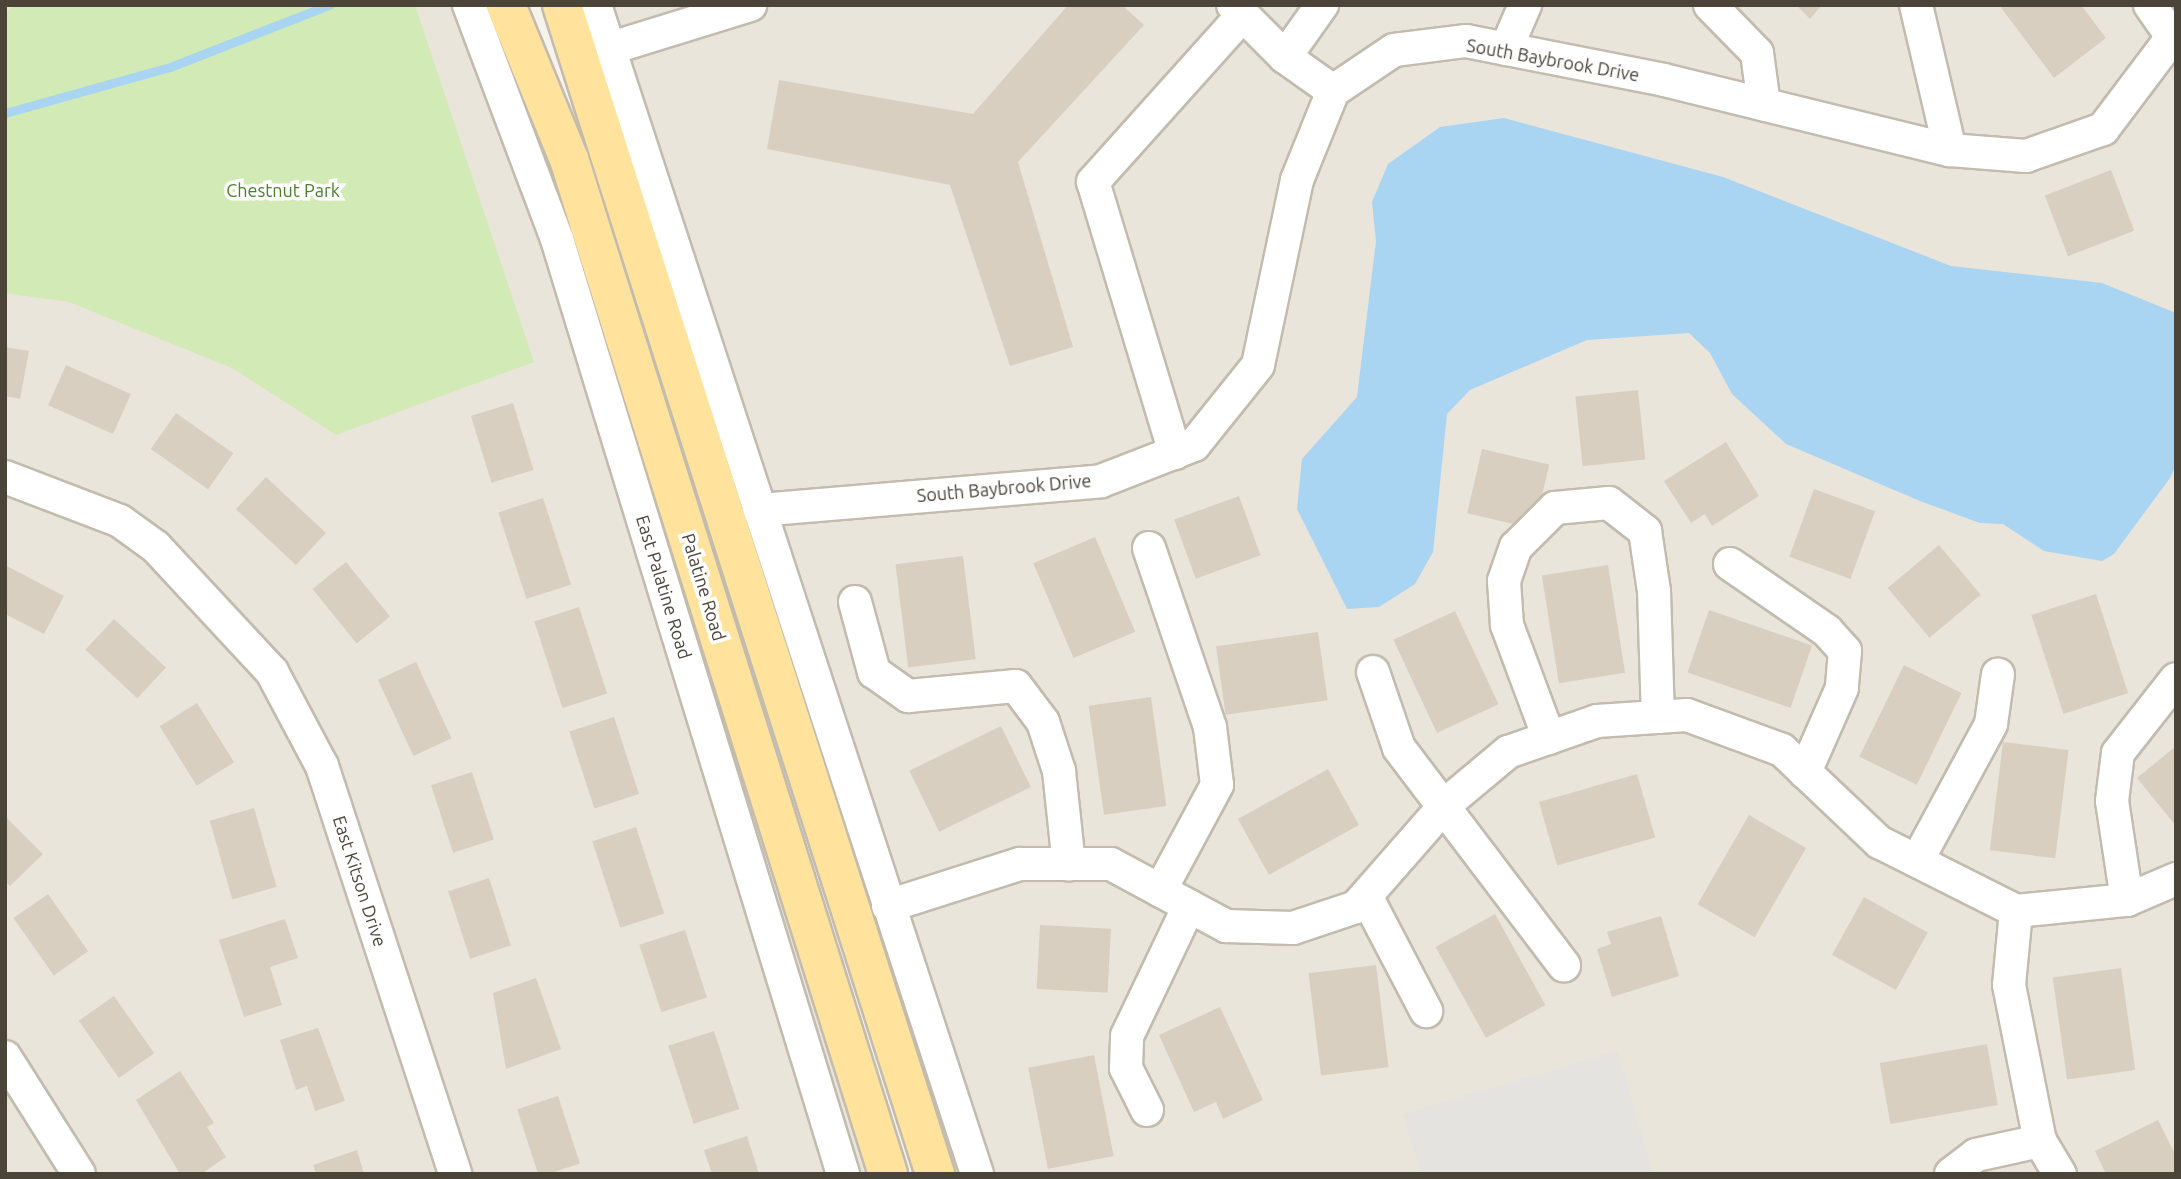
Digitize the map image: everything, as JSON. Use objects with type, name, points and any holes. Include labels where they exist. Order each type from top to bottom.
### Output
[{"type":"main road","name":"Palatine Road","points":[[506,5],[569,159],[888,1174]]},
{"type":"main road","points":[[562,5],[935,1174]]},
{"type":"street","name":"East Palatine Road","points":[[469,5],[557,239],[843,1174]]},
{"type":"street","points":[[595,5],[977,1174]]},
{"type":"street","points":[[608,49],[750,5]]},
{"type":"street","points":[[1284,57],[1322,5]]},
{"type":"street","points":[[1506,49],[1525,5]]},
{"type":"street","points":[[1710,5],[1757,53],[1764,105]]},
{"type":"street","points":[[1916,5],[1950,150]]},
{"type":"street","points":[[2150,5],[2174,34]]},
{"type":"street","points":[[1175,453],[1093,182],[1238,10],[1284,57],[1333,92]]},
{"type":"street","name":"South Baybrook Drive","points":[[759,510],[1101,481],[1194,445],[1258,365],[1297,180],[1333,92],[1394,50],[1466,41],[1764,105],[1950,150],[2026,156],[2103,129],[2174,34]]},
{"type":"street","name":"East Kitson Drive","points":[[5,477],[120,521],[220,610],[272,672],[322,765],[455,1174]]},
{"type":"street","points":[[1549,738],[1507,625],[1504,581],[1516,547],[1555,508],[1609,503],[1645,531],[1654,591],[1658,717]]},
{"type":"street","points":[[1149,548],[1210,727],[1217,785],[1160,891]]},
{"type":"street","points":[[1730,564],[1827,631],[1845,651],[1842,688],[1805,772]]},
{"type":"street","points":[[855,602],[874,671],[908,696],[1016,686],[1043,722],[1059,771],[1069,864]]},
{"type":"street","points":[[1373,672],[1399,748],[1447,803],[1564,965]]},
{"type":"street","points":[[1917,861],[1990,724],[1997,674]]},
{"type":"street","points":[[2127,900],[2112,802],[2118,753],[2176,679]]},
{"type":"street","points":[[888,906],[1020,864],[1111,864],[1226,926],[1293,928],[1356,907],[1447,803],[1508,752],[1597,721],[1687,715],[1782,750],[1879,842],[2016,911],[2127,900],[2176,878]]},
{"type":"street","points":[[1366,896],[1426,1011]]},
{"type":"street","points":[[1147,1110],[1126,1068],[1127,1036],[1189,906]]},
{"type":"street","points":[[2016,911],[2009,985],[2040,1141],[2060,1174]]},
{"type":"street","points":[[5,1056],[79,1174]]},
{"type":"street","points":[[1951,1174],[1976,1156],[2040,1141]]},
{"type":"shaded area","points":[[5,5],[506,5],[888,1174],[5,1174]]},
{"type":"shaded area","points":[[595,5],[2176,5],[2176,1174],[977,1174]]},
{"type":"shaded area","points":[[1618,1051],[1653,1174],[1421,1174],[1403,1114]]},
{"type":"green space","name":"Chestnut Park","points":[[14,5],[415,5],[534,362],[336,435],[234,369],[69,302],[5,293],[5,14]]},
{"type":"water","points":[[1504,118],[1723,177],[1951,266],[2102,283],[2176,313],[2176,465],[2170,478],[2114,554],[2102,561],[2044,551],[2003,524],[1980,523],[1920,501],[1786,444],[1732,394],[1710,353],[1689,333],[1587,340],[1470,390],[1447,414],[1433,552],[1415,584],[1379,607],[1347,609],[1297,509],[1302,459],[1357,397],[1376,241],[1372,202],[1388,164],[1440,127]]},
{"type":"building","points":[[1068,5],[1122,5],[1144,25],[1018,162],[1073,347],[1010,366],[950,185],[767,149],[779,80],[973,114]]},
{"type":"building","points":[[1796,5],[1822,5],[1810,19]]},
{"type":"building","points":[[1999,5],[2081,5],[2106,38],[2054,78]]},
{"type":"building","points":[[2111,170],[2134,231],[2068,256],[2045,195]]},
{"type":"building","points":[[5,347],[29,351],[20,399],[5,396]]},
{"type":"building","points":[[66,365],[131,394],[113,434],[48,405]]},
{"type":"building","points":[[1638,390],[1645,460],[1583,466],[1575,397]]},
{"type":"building","points":[[513,403],[533,470],[491,483],[471,416]]},
{"type":"building","points":[[176,413],[233,453],[208,489],[151,449]]},
{"type":"building","points":[[1726,442],[1759,496],[1712,526],[1705,514],[1691,523],[1664,481]]},
{"type":"building","points":[[1482,449],[1549,465],[1534,529],[1467,513]]},
{"type":"building","points":[[266,477],[326,533],[296,565],[236,509]]},
{"type":"building","points":[[1814,489],[1875,511],[1850,579],[1789,557]]},
{"type":"building","points":[[1239,496],[1261,555],[1196,579],[1174,520]]},
{"type":"building","points":[[543,498],[571,585],[526,599],[498,513]]},
{"type":"building","points":[[1095,537],[1135,632],[1074,658],[1033,563]]},
{"type":"building","points":[[1939,545],[1981,595],[1929,638],[1888,588]]},
{"type":"building","points":[[963,556],[976,659],[908,668],[896,564]]},
{"type":"building","points":[[346,562],[390,616],[357,643],[313,589]]},
{"type":"building","points":[[5,565],[64,596],[44,634],[5,614]]},
{"type":"building","points":[[1608,565],[1625,673],[1559,683],[1542,575]]},
{"type":"building","points":[[2096,594],[2128,693],[2063,714],[2031,615]]},
{"type":"building","points":[[579,607],[607,694],[562,708],[534,622]]},
{"type":"building","points":[[1709,610],[1812,645],[1791,708],[1688,672]]},
{"type":"building","points":[[1455,611],[1499,704],[1437,733],[1393,640]]},
{"type":"building","points":[[114,619],[166,667],[137,698],[85,650]]},
{"type":"building","points":[[1318,632],[1328,700],[1226,715],[1216,646]]},
{"type":"building","points":[[416,662],[451,738],[413,756],[378,680]]},
{"type":"building","points":[[1904,665],[1962,693],[1917,785],[1859,757]]},
{"type":"building","points":[[1151,697],[1166,806],[1104,815],[1089,706]]},
{"type":"building","points":[[197,703],[234,762],[197,786],[160,726]]},
{"type":"building","points":[[614,717],[639,794],[594,809],[569,732]]},
{"type":"building","points":[[1001,726],[1031,787],[939,832],[909,771]]},
{"type":"building","points":[[2003,742],[2069,750],[2055,858],[1990,850]]},
{"type":"building","points":[[2176,746],[2176,826],[2137,778]]},
{"type":"building","points":[[1328,769],[1359,825],[1269,875],[1238,819]]},
{"type":"building","points":[[472,772],[494,840],[453,853],[431,785]]},
{"type":"building","points":[[1637,774],[1655,837],[1557,866],[1539,802]]},
{"type":"building","points":[[254,808],[277,887],[232,900],[210,821]]},
{"type":"building","points":[[1749,815],[1806,848],[1755,937],[1698,904]]},
{"type":"building","points":[[5,816],[43,854],[10,886],[5,881]]},
{"type":"building","points":[[636,827],[664,914],[620,928],[592,841]]},
{"type":"building","points":[[489,878],[511,946],[470,959],[448,891]]},
{"type":"building","points":[[48,894],[88,951],[54,975],[14,918]]},
{"type":"building","points":[[1864,897],[1928,932],[1896,990],[1832,955]]},
{"type":"building","points":[[1495,914],[1545,1005],[1486,1038],[1436,947]]},
{"type":"building","points":[[1661,916],[1679,976],[1612,997],[1597,949],[1611,944],[1607,932]]},
{"type":"building","points":[[285,919],[298,958],[270,967],[282,1005],[244,1017],[219,940]]},
{"type":"building","points":[[1040,925],[1111,929],[1108,993],[1037,989]]},
{"type":"building","points":[[685,930],[707,998],[661,1012],[639,945]]},
{"type":"building","points":[[1376,965],[1389,1067],[1321,1076],[1309,973]]},
{"type":"building","points":[[2121,968],[2135,1070],[2067,1080],[2053,978]]},
{"type":"building","points":[[536,978],[561,1049],[506,1069],[493,993]]},
{"type":"building","points":[[114,996],[154,1053],[119,1078],[79,1021]]},
{"type":"building","points":[[1220,1007],[1263,1100],[1223,1119],[1216,1102],[1194,1112],[1159,1035]]},
{"type":"building","points":[[318,1028],[345,1101],[315,1111],[307,1086],[296,1090],[280,1040]]},
{"type":"building","points":[[714,1031],[739,1109],[694,1124],[668,1046]]},
{"type":"building","points":[[1987,1044],[1998,1105],[1890,1124],[1880,1063]]},
{"type":"building","points":[[1094,1055],[1114,1156],[1048,1169],[1028,1068]]},
{"type":"building","points":[[180,1071],[214,1123],[207,1127],[226,1157],[201,1174],[180,1174],[136,1100]]},
{"type":"building","points":[[558,1096],[580,1164],[548,1174],[538,1174],[517,1109]]},
{"type":"building","points":[[2158,1120],[2176,1156],[2176,1174],[2106,1174],[2095,1151]]},
{"type":"building","points":[[747,1136],[759,1174],[712,1174],[704,1150]]},
{"type":"building","points":[[357,1150],[364,1174],[316,1174],[313,1165]]},
{"type":"waterway","points":[[5,113],[170,67],[329,5]]}]
